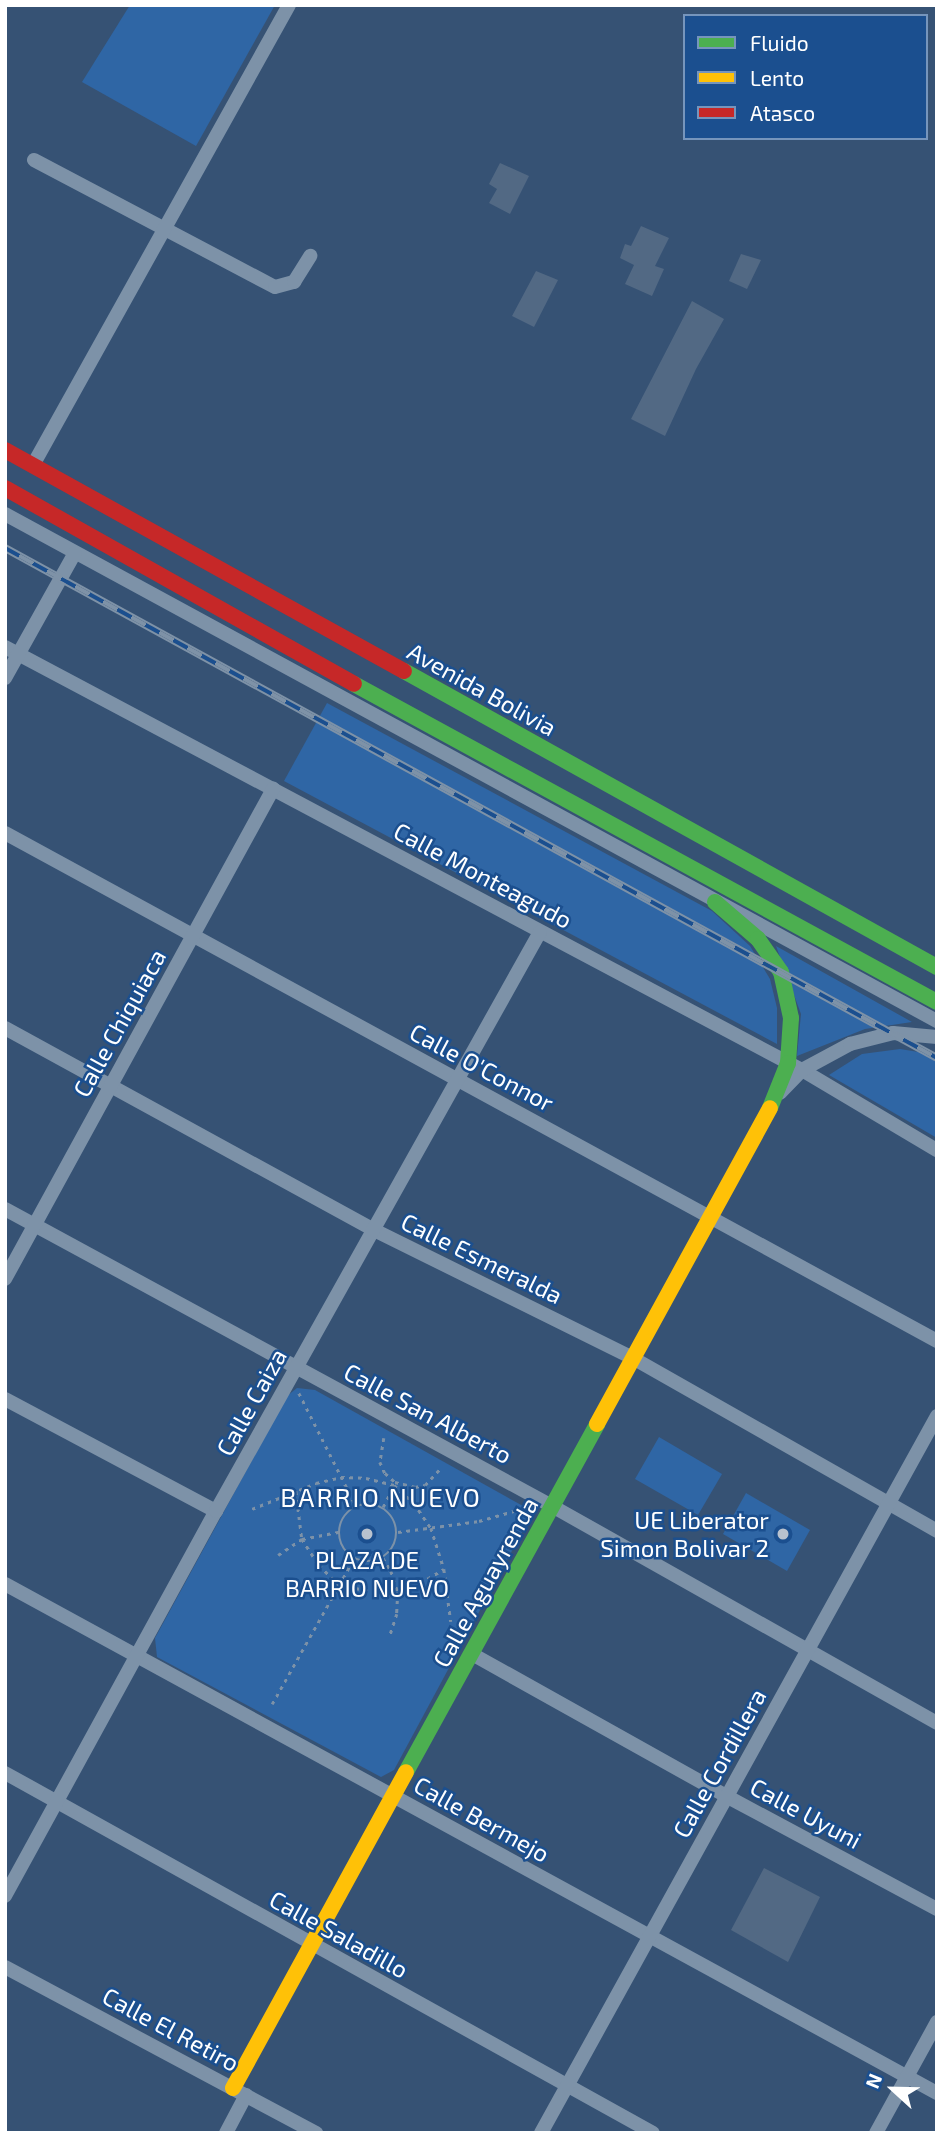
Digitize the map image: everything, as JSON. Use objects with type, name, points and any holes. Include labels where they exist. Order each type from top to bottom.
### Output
[{"type":"main road","name":"Avenida Bolivia","points":[[5,450],[937,967]]},
{"type":"main road","points":[[5,488],[274,636],[385,702],[937,1002]]},
{"type":"main road","name":"Calle Aguayrenda","points":[[240,2091],[311,1945],[472,1654],[631,1357],[795,1067],[791,1018],[780,972],[758,939],[715,902]]},
{"type":"street","points":[[33,465],[163,227],[289,5]]},
{"type":"street","points":[[34,160],[275,287],[294,282],[310,256]]},
{"type":"street","points":[[5,514],[937,1021]]},
{"type":"street","points":[[5,677],[12,650],[75,553]]},
{"type":"street","name":"Calle Monteagudo","points":[[12,650],[795,1067],[937,1150]]},
{"type":"street","name":"Calle Chiquiaca","points":[[5,1279],[273,789]]},
{"type":"street","name":"Calle O'Connor","points":[[5,833],[937,1341]]},
{"type":"street","name":"Calle Caiza","points":[[5,1896],[456,1079],[541,932]]},
{"type":"street","name":"Calle Esmeralda","points":[[5,1028],[374,1230],[631,1357],[937,1531]]},
{"type":"street","points":[[795,1067],[850,1044],[893,1032],[937,1037]]},
{"type":"street","name":"Calle San Alberto","points":[[5,1209],[552,1506],[937,1723]]},
{"type":"street","points":[[5,1399],[216,1511]]},
{"type":"street","name":"Calle Cordillera","points":[[541,2133],[937,1416]]},
{"type":"street","name":"Calle Bermejo","points":[[5,1584],[937,2093]]},
{"type":"street","name":"Calle Uyuni","points":[[472,1654],[726,1796],[937,1909]]},
{"type":"street","name":"Calle Saladillo","points":[[5,1773],[653,2133]]},
{"type":"street","name":"Calle El Retiro","points":[[5,1967],[316,2133]]},
{"type":"street","points":[[876,2133],[937,2022]]},
{"type":"street","points":[[226,2133],[240,2091]]},
{"type":"path","points":[[297,1388],[356,1506]]},
{"type":"path","points":[[384,1438],[380,1462],[385,1473],[414,1503],[431,1528],[444,1569],[451,1622]]},
{"type":"path","points":[[252,1509],[341,1477],[366,1478],[415,1487],[425,1485],[440,1469]]},
{"type":"path","points":[[383,1507],[395,1484]]},
{"type":"path","points":[[296,1491],[302,1539],[319,1565],[339,1585],[398,1596],[444,1569]]},
{"type":"path","points":[[365,1503],[383,1507],[394,1518],[398,1532],[396,1543],[383,1558],[373,1562],[354,1559],[342,1548],[339,1532],[344,1517],[356,1506],[365,1503]]},
{"type":"path","points":[[398,1532],[479,1521],[514,1511]]},
{"type":"path","points":[[278,1555],[302,1539],[339,1532]]},
{"type":"path","points":[[383,1558],[391,1570],[398,1596],[397,1614],[390,1636]]},
{"type":"path","points":[[272,1704],[354,1559]]},
{"type":"shaded area","points":[[130,5],[275,5],[196,146],[82,82]]},
{"type":"shaded area","points":[[327,703],[712,911],[750,946],[770,979],[777,1008],[777,1044],[284,781]]},
{"type":"shaded area","points":[[776,946],[912,1022],[865,1029],[797,1056],[801,1014]]},
{"type":"shaded area","points":[[900,1049],[937,1055],[937,1138],[829,1075],[862,1054]]},
{"type":"shaded area","points":[[297,1388],[315,1390],[523,1506],[528,1514],[527,1523],[394,1770],[381,1777],[157,1657],[155,1638],[287,1396]]},
{"type":"shaded area","points":[[659,1437],[722,1474],[698,1515],[635,1479]]},
{"type":"shaded area","points":[[746,1493],[810,1530],[787,1571],[723,1534]]},
{"type":"building","points":[[500,163],[529,176],[510,214],[489,203],[497,189],[489,184]]},
{"type":"building","points":[[641,226],[669,238],[655,266],[664,269],[652,296],[625,284],[634,265],[620,258],[625,244],[631,246]]},
{"type":"building","points":[[741,254],[761,260],[747,289],[729,281]]},
{"type":"building","points":[[536,271],[558,280],[534,327],[512,316]]},
{"type":"building","points":[[692,301],[724,319],[696,369],[665,436],[631,419]]},
{"type":"building","points":[[764,1868],[820,1897],[788,1962],[731,1930]]},
{"type":"railway","points":[[5,548],[937,1058]]},
{"type":"traffic: fast","points":[[404,671],[937,967]]},
{"type":"traffic: fast","points":[[354,684],[937,1002]]},
{"type":"traffic: fast","points":[[715,902],[758,939],[781,972],[791,1018],[788,1063],[770,1108]]},
{"type":"traffic: fast","points":[[406,1772],[597,1424]]},
{"type":"traffic: slow","points":[[597,1424],[770,1108]]},
{"type":"traffic: slow","points":[[233,2088],[406,1772]]},
{"type":"traffic: jam","points":[[5,450],[404,671]]},
{"type":"traffic: jam","points":[[5,488],[354,684]]},
{"type":"place","name":"PLAZA DE BARRIO NUEVO","points":[[367,1534]]},
{"type":"place","name":"UE Liberator Simon Bolivar 2","points":[[783,1534]]},
{"type":"district","name":"BARRIO NUEVO","points":[[381,1497]]}]
